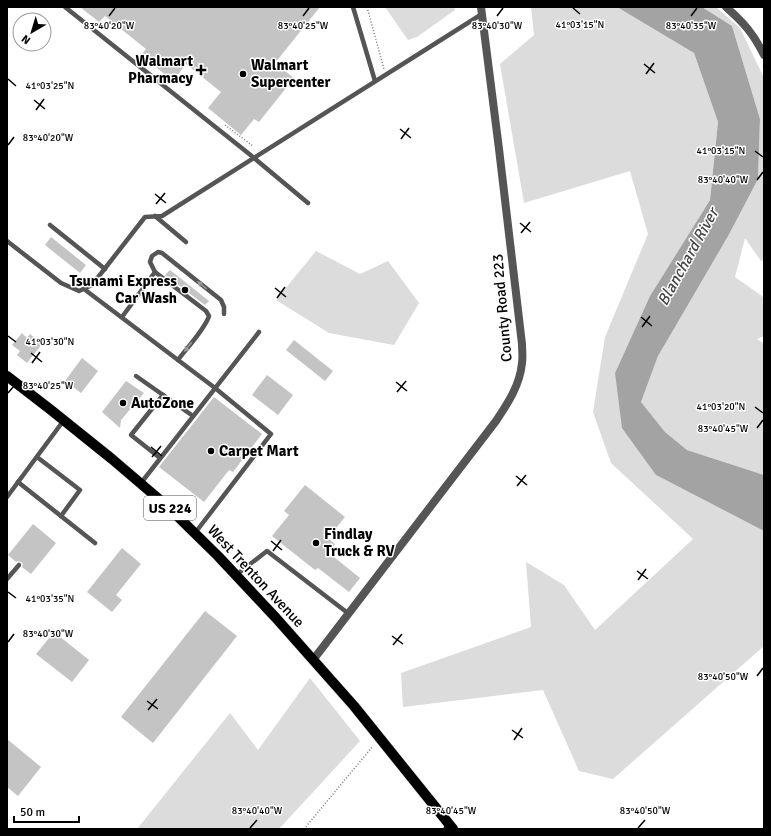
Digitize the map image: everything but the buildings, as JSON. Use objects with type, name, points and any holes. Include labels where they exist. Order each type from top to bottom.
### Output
[{"type":"main road","name":"West Trenton Avenue","points":[[8,379],[64,420],[167,506],[236,575],[314,660]]},
{"type":"main road","name":"US 224","points":[[314,660],[354,706],[453,829]]},
{"type":"street","points":[[726,7],[748,29],[758,42],[764,55]]},
{"type":"street","name":"County Road 223","points":[[314,660],[496,421],[514,394],[522,369],[522,344],[482,10]]},
{"type":"lane","points":[[65,7],[308,203]]},
{"type":"lane","points":[[353,7],[375,81]]},
{"type":"lane","points":[[7,241],[61,283],[79,291],[84,289],[92,285],[145,216],[162,216],[386,74],[482,10]]},
{"type":"lane","points":[[155,216],[186,242]]},
{"type":"lane","points":[[50,225],[105,269]]},
{"type":"lane","points":[[178,360],[203,328],[207,322],[208,316],[206,311],[155,272],[150,262],[152,256],[158,252],[162,253],[220,300],[224,307],[224,314]]},
{"type":"lane","points":[[122,317],[155,272]]},
{"type":"lane","points":[[84,289],[215,388],[271,434],[195,533]]},
{"type":"lane","points":[[141,483],[259,332]]},
{"type":"lane","points":[[136,376],[192,416]]},
{"type":"lane","points":[[160,458],[131,435],[163,395]]},
{"type":"lane","points":[[7,497],[64,420]]},
{"type":"lane","points":[[37,457],[80,490],[61,516]]},
{"type":"lane","points":[[18,482],[95,543]]},
{"type":"lane","points":[[236,575],[267,552],[349,614]]},
{"type":"lane","points":[[7,579],[19,565]]},
{"type":"path","points":[[367,7],[386,74]]},
{"type":"path","points":[[304,829],[380,738]]},
{"type":"shaded area","points":[[385,7],[454,7],[455,10],[417,37],[408,40]]},
{"type":"shaded area","points":[[531,7],[617,7],[694,53],[718,122],[710,200],[650,296],[615,373],[656,475],[764,531],[764,646],[613,779],[579,771],[543,690],[403,707],[401,673],[531,627],[526,562],[564,585],[595,630],[693,539],[611,463],[593,412],[605,337],[648,234],[630,171],[524,203],[500,64],[534,35]]},
{"type":"shaded area","points":[[702,7],[716,7],[740,28],[763,76],[764,260],[761,261],[745,238],[735,277],[764,299],[764,336],[757,339],[764,344],[764,475],[687,450],[665,432],[641,402],[658,356],[758,179],[760,119],[732,26]]},
{"type":"shaded area","points":[[316,251],[360,274],[388,261],[419,303],[394,345],[329,333],[276,300]]},
{"type":"shaded area","points":[[310,678],[360,741],[279,829],[137,829],[230,713],[258,750]]},
{"type":"water","name":"Blanchard River","points":[[617,7],[702,7],[732,26],[760,119],[758,179],[728,236],[658,356],[641,402],[665,432],[687,450],[764,475],[764,531],[656,475],[622,428],[615,373],[650,296],[710,200],[718,122],[694,53]]},
{"type":"place","name":"Walmart Pharmacy","points":[[201,70]]},
{"type":"place","name":"Walmart Supercenter","points":[[243,74]]},
{"type":"place","name":"Tsunami Express Car Wash","points":[[185,290]]},
{"type":"place","name":"AutoZone","points":[[123,403]]},
{"type":"place","name":"Carpet Mart","points":[[211,451]]},
{"type":"place","name":"Findlay Truck & RV","points":[[316,543]]}]
